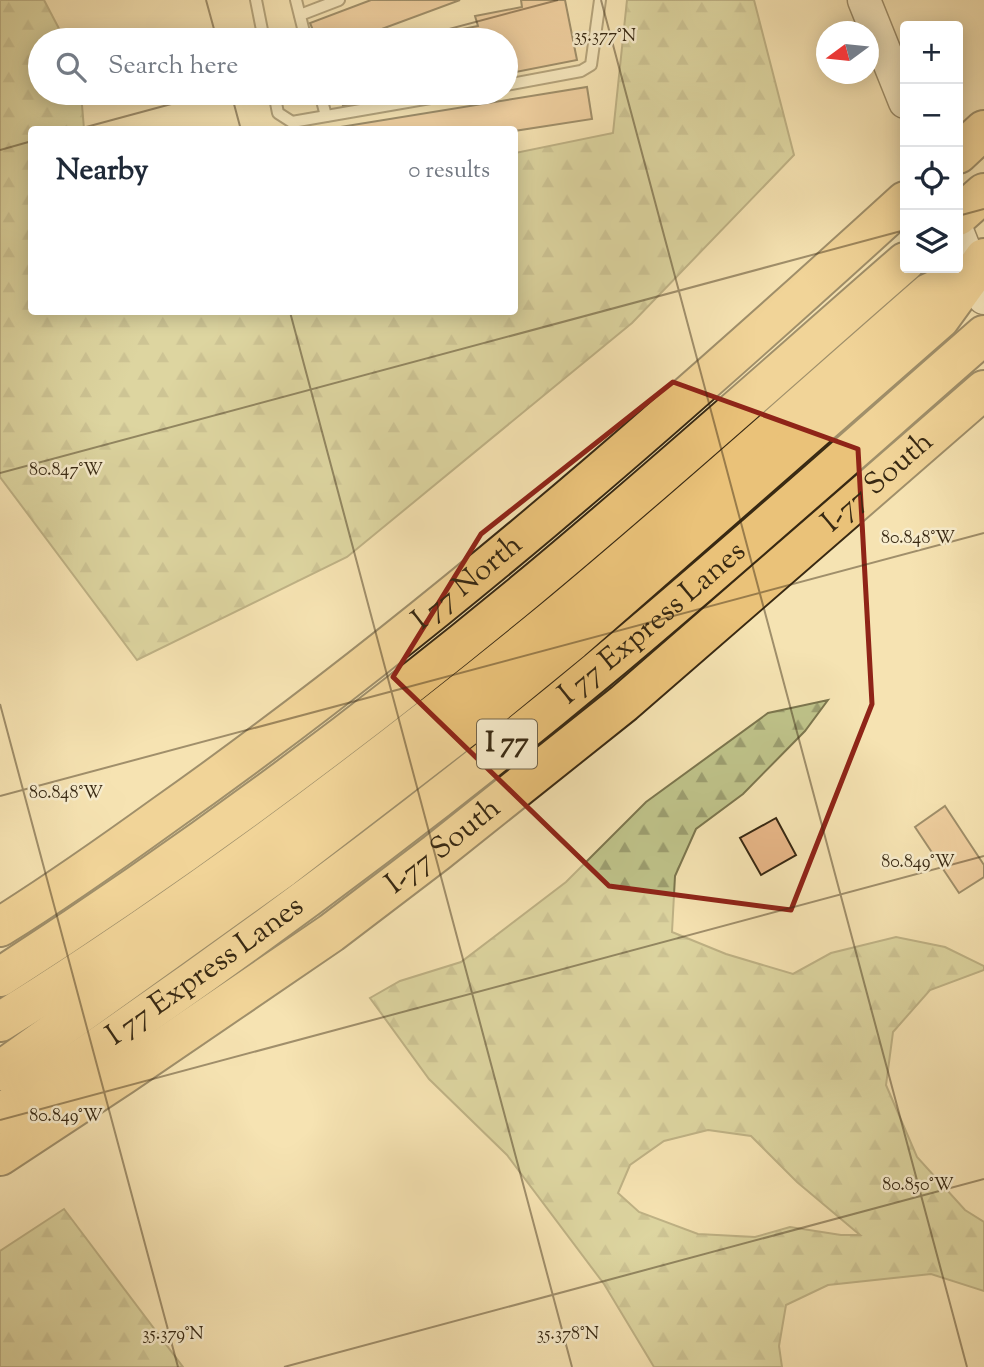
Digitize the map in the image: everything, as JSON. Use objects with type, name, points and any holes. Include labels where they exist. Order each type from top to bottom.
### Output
[{"type":"highway","points":[[963,149],[984,130]]},
{"type":"highway","points":[[963,212],[984,193]]},
{"type":"highway","name":"I 77 North","points":[[0,927],[220,775],[321,701],[414,627],[602,471],[770,325],[900,206]]},
{"type":"highway","points":[[0,977],[142,882],[346,735],[619,512],[900,266]]},
{"type":"highway","points":[[0,1022],[165,914],[369,766],[909,328],[940,320],[981,274]]},
{"type":"highway","points":[[0,1071],[272,876],[572,641],[909,328]]},
{"type":"highway","name":"I 77 Express Lanes","points":[[0,1114],[206,973],[496,752],[699,584],[984,335]]},
{"type":"highway","name":"I-77 South","points":[[0,1156],[331,933],[436,853],[624,703],[984,390]]},
{"type":"main road","points":[[864,0],[900,90]]},
{"type":"main road","points":[[963,242],[981,274]]},
{"type":"lane","points":[[256,0],[262,28]]},
{"type":"lane","points":[[296,0],[303,28]]},
{"type":"lane","points":[[300,15],[339,0]]},
{"type":"lane","points":[[518,83],[581,71],[591,65],[600,0]]},
{"type":"lane","points":[[276,105],[278,113],[292,122],[390,105]]},
{"type":"lane","points":[[323,105],[326,116]]},
{"type":"highlighted area","points":[[673,382],[858,449],[872,704],[791,910],[609,886],[393,677],[481,534]]},
{"type":"green space","points":[[0,0],[44,0],[59,28],[28,28],[28,105],[82,105],[84,126],[28,126],[28,315],[518,315],[518,152],[613,133],[627,0],[754,0],[794,155],[632,323],[347,557],[137,660],[0,477]]},
{"type":"green space","points":[[828,700],[805,731],[743,794],[696,829],[675,876],[672,932],[726,954],[793,974],[831,953],[896,937],[945,947],[984,966],[984,970],[930,990],[893,1032],[886,1085],[917,1157],[965,1210],[984,1222],[984,1291],[931,1274],[828,1285],[786,1305],[779,1346],[782,1367],[654,1367],[604,1284],[507,1155],[429,1079],[370,998],[400,981],[461,962],[566,882],[646,802],[768,713]],"holes":[[[708,1130],[751,1136],[797,1182],[860,1235],[841,1235],[790,1227],[755,1237],[698,1234],[639,1212],[618,1193],[630,1165],[664,1141]]]},
{"type":"green space","points":[[64,1209],[183,1367],[0,1367],[0,1251]]},
{"type":"building","points":[[371,0],[460,0],[384,28],[312,28],[310,23]]},
{"type":"building","points":[[521,0],[565,0],[577,60],[518,72],[518,28],[468,28],[478,26],[475,16],[522,7]]},
{"type":"building","points":[[587,87],[592,119],[518,130],[518,126],[347,126],[476,105],[518,105],[518,98]]},
{"type":"building","points":[[945,806],[984,865],[984,877],[959,893],[915,827]]},
{"type":"building","points":[[776,818],[796,855],[761,875],[740,838]]}]
